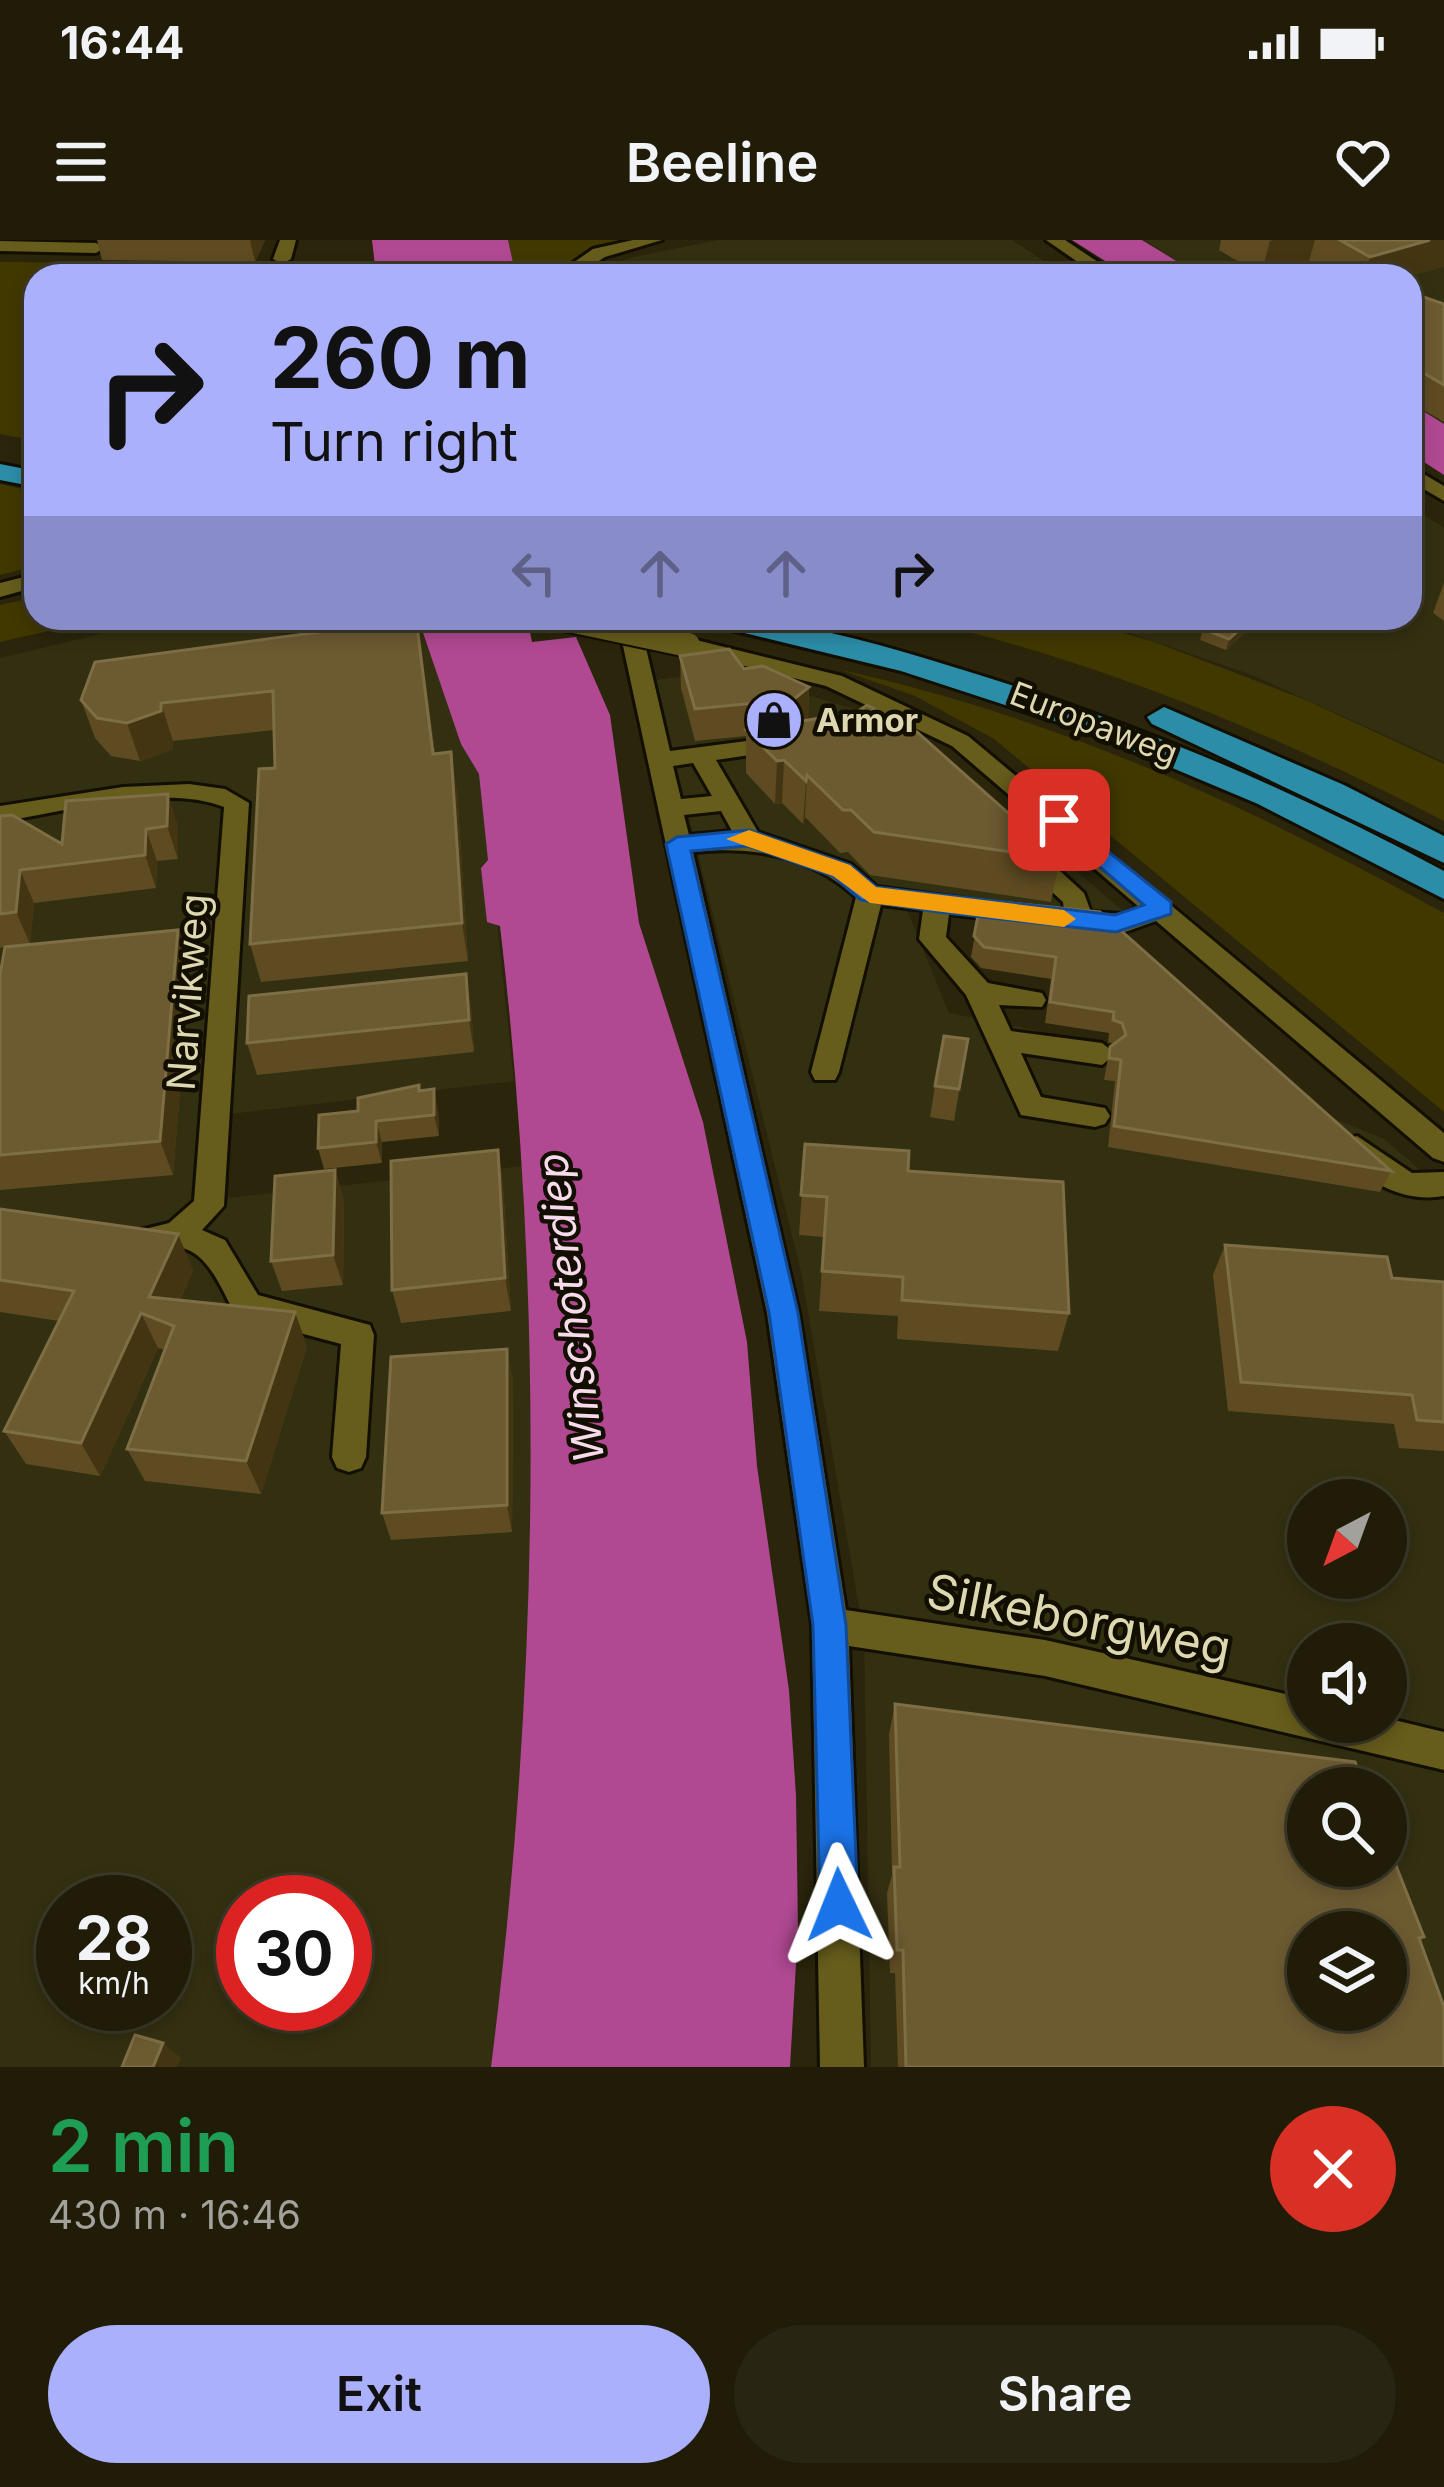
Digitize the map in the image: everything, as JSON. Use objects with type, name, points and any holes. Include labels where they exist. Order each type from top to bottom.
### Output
[{"type":"highway","name":"Europaweg","points":[[777,630],[888,654],[1059,707],[1155,743],[1303,811],[1444,887]]},
{"type":"highway","name":"Europaweg","points":[[889,630],[972,651],[1169,719],[1332,793],[1444,851]]},
{"type":"street","points":[[25,246],[47,240]]},
{"type":"street","points":[[582,264],[599,253],[654,240]]},
{"type":"street","points":[[1054,240],[1091,264]]},
{"type":"street","points":[[0,245],[96,248]]},
{"type":"street","points":[[619,630],[834,681],[929,722],[990,761],[1444,1150]]},
{"type":"street","points":[[631,630],[783,1313],[830,1625],[842,2067]]},
{"type":"street","points":[[659,760],[816,739]]},
{"type":"street","points":[[701,754],[749,838]]},
{"type":"street","name":"Narvikweg","points":[[0,814],[188,791],[220,792],[237,803],[209,1207],[178,1233]]},
{"type":"street","points":[[670,808],[728,802]]},
{"type":"street","points":[[677,844],[749,838],[842,870],[870,895],[938,904],[1069,919],[1162,908]]},
{"type":"street","points":[[1012,842],[1075,899],[1069,919]]},
{"type":"street","points":[[825,1072],[870,895]]},
{"type":"street","points":[[938,904],[932,939],[979,992],[1031,1107],[1095,1116]]},
{"type":"street","points":[[1069,919],[1142,959]]},
{"type":"street","points":[[979,992],[1032,1000]]},
{"type":"street","points":[[1001,1040],[1102,1054]]},
{"type":"street","points":[[1330,1124],[1399,1184],[1418,1189],[1444,1184]]},
{"type":"street","points":[[102,1238],[143,1244],[178,1233],[214,1249],[248,1306],[358,1335],[349,1457]]},
{"type":"street","name":"Silkeborgweg","points":[[830,1625],[1045,1658],[1287,1713]]},
{"type":"street","points":[[1407,1742],[1444,1751]]},
{"type":"shaded area","points":[[508,240],[637,240],[583,255],[571,264],[513,264]]},
{"type":"shaded area","points":[[718,240],[1012,240],[1049,264],[616,264]]},
{"type":"shaded area","points":[[1144,240],[1444,240],[1444,426],[1422,412],[1422,264],[1183,264]]},
{"type":"shaded area","points":[[0,262],[188,264],[24,264],[24,439],[0,434]]},
{"type":"shaded area","points":[[0,484],[24,489],[24,569],[0,575]]},
{"type":"shaded area","points":[[1422,514],[1444,528],[1444,762],[1252,675],[1121,630],[1422,630]]},
{"type":"shaded area","points":[[24,600],[24,630],[53,630],[0,642],[0,605]]},
{"type":"shaded area","points":[[251,630],[329,641],[456,630],[481,774],[514,1081],[214,1116],[208,1200],[523,1166],[538,1341],[537,1599],[505,2067],[0,2067],[0,658],[104,633]]},
{"type":"shaded area","points":[[960,630],[1112,630],[1306,700],[1444,764],[1444,821],[1315,758],[1185,703]]},
{"type":"shaded area","points":[[841,670],[999,713],[1151,769],[1299,837],[1444,913],[1444,1112],[994,739],[915,696]]},
{"type":"shaded area","points":[[727,671],[868,713],[933,747],[1145,930],[906,907],[949,1013],[1122,1048],[1252,1085],[1384,1139],[1444,1190],[1444,2067],[871,2067],[864,1636],[801,1272],[655,680]]},
{"type":"water","points":[[372,240],[508,240],[513,264],[375,264]]},
{"type":"water","points":[[1072,240],[1142,240],[1181,264],[1110,264]]},
{"type":"water","points":[[1422,410],[1444,424],[1444,475],[1422,461]]},
{"type":"water","name":"Winschoterdiep","points":[[422,630],[530,630],[532,642],[576,637],[610,715],[639,923],[703,1122],[747,1342],[757,1466],[789,1690],[796,1796],[798,1929],[790,2067],[491,2067],[519,1782],[527,1639],[530,1354],[515,1069],[500,926],[487,922],[481,868],[488,860],[479,774],[461,744]]},
{"type":"building","points":[[1340,240],[1430,240],[1370,257]]},
{"type":"building","points":[[1422,296],[1444,304],[1444,385],[1422,372]]},
{"type":"building","points":[[335,630],[418,630],[433,754],[451,752],[462,923],[250,944],[259,769],[275,768],[273,691],[161,703],[161,711],[127,723],[97,718],[81,700],[95,662]]},
{"type":"building","points":[[1206,630],[1239,630],[1229,639]]},
{"type":"building","points":[[729,649],[744,669],[763,666],[809,687],[794,699],[695,709],[680,656]]},
{"type":"building","points":[[867,705],[917,732],[1060,859],[874,832],[807,775],[806,781],[784,760],[777,761],[746,730],[857,712]]},
{"type":"building","points":[[168,794],[167,826],[146,829],[145,855],[20,870],[16,912],[0,914],[0,816],[12,815],[62,844],[66,801]]},
{"type":"building","points":[[981,900],[1100,912],[1391,1171],[1114,1126],[1121,1060],[1109,1058],[1110,1047],[1126,1035],[1122,1023],[1113,1020],[1114,1012],[1050,1002],[1056,957],[984,947],[974,936]]},
{"type":"building","points":[[178,930],[160,1141],[0,1155],[0,975],[5,947]]},
{"type":"building","points":[[466,974],[469,1020],[247,1043],[249,996]]},
{"type":"building","points":[[944,1036],[968,1039],[959,1089],[935,1086]]},
{"type":"building","points":[[419,1085],[419,1091],[434,1089],[434,1115],[376,1121],[376,1142],[318,1148],[319,1115],[358,1111],[358,1098]]},
{"type":"building","points":[[805,1144],[909,1151],[908,1171],[1063,1182],[1069,1313],[902,1300],[903,1277],[822,1271],[827,1197],[801,1195]]},
{"type":"building","points":[[498,1150],[505,1278],[392,1290],[391,1161]]},
{"type":"building","points":[[335,1170],[333,1255],[271,1261],[275,1176]]},
{"type":"building","points":[[0,1209],[178,1234],[149,1297],[295,1312],[246,1461],[127,1449],[174,1326],[141,1313],[81,1443],[4,1431],[74,1291],[0,1280]]},
{"type":"building","points":[[1225,1245],[1387,1257],[1392,1278],[1444,1282],[1444,1422],[1417,1420],[1412,1395],[1241,1382]]},
{"type":"building","points":[[507,1349],[507,1505],[382,1513],[391,1357]]},
{"type":"building","points":[[895,1704],[1355,1762],[1357,1767],[1287,1767],[1287,1887],[1404,1887],[1444,2007],[1444,2067],[906,2067],[903,1950],[897,1950],[894,1867],[900,1867]]},
{"type":"building","points":[[135,2035],[163,2043],[153,2067],[122,2067]]},
{"type":"slow traffic","points":[[737,839],[749,838],[842,870],[870,895],[1064,919]]},
{"type":"place","name":"Armor","points":[[774,720]]},
{"type":"route","points":[[839,1905],[830,1625],[783,1313],[677,844],[749,838],[842,870],[870,895],[938,904],[1116,923],[1162,908],[1059,820]]}]
